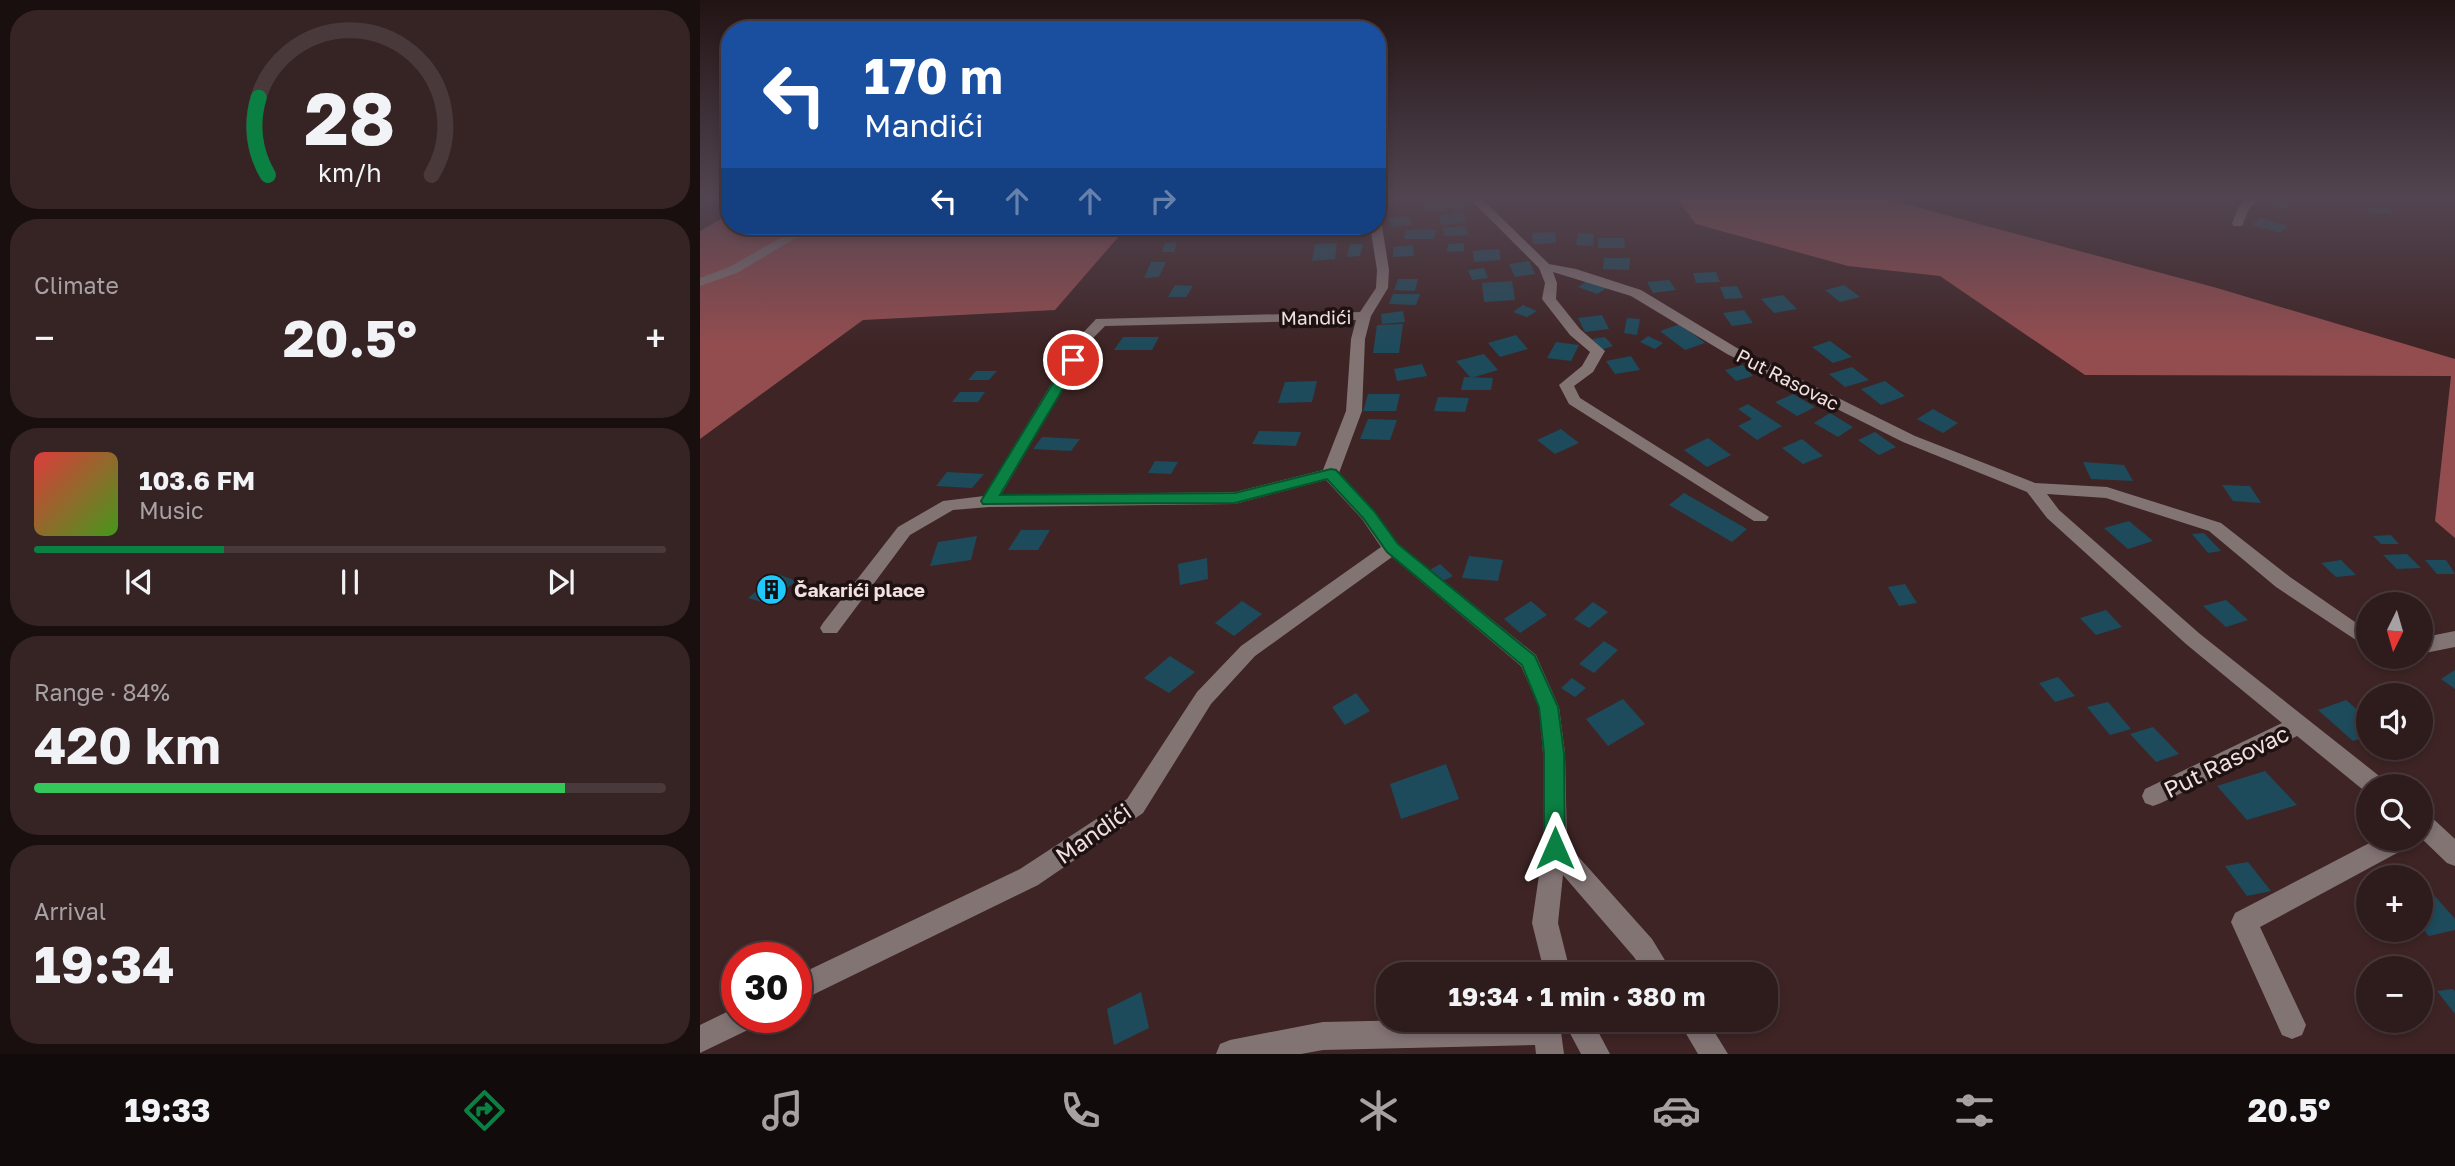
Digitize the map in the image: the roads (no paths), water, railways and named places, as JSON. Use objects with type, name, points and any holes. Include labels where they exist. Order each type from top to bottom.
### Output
[{"type":"street","points":[[700,282],[733,270],[771,248]]},
{"type":"street","name":"Mandići","points":[[1331,474],[1354,411],[1358,339],[1364,316],[1382,288],[1383,270],[1380,248]]},
{"type":"street","name":"Put Rasovac","points":[[1526,248],[1545,267],[1636,293],[1732,351],[1897,434],[2033,488],[2107,494],[2215,527],[2283,582],[2356,633]]},
{"type":"street","points":[[1545,267],[1551,283],[1549,299],[1575,332],[1598,351],[1588,369],[1566,385],[1574,401],[1760,517]]},
{"type":"street","name":"Mandići","points":[[989,501],[1087,336],[1101,322],[1364,316]]},
{"type":"street","points":[[830,628],[904,531],[949,505],[989,501],[1235,498],[1331,474],[1368,514],[1392,548],[1529,661],[1549,707],[1554,753],[1555,848],[1545,923],[1555,962]]},
{"type":"street","name":"Put Rasovac","points":[[2033,488],[2053,514],[2183,631],[2360,774]]},
{"type":"street","name":"Mandići","points":[[812,982],[1029,877],[1135,806],[1204,698],[1248,651],[1392,548]]},
{"type":"street","points":[[2433,643],[2455,639]]},
{"type":"street","name":"Put Rasovac","points":[[2153,796],[2299,725]]},
{"type":"street","points":[[2433,835],[2455,855]]},
{"type":"street","points":[[1555,848],[1652,962]]},
{"type":"street","points":[[2292,1025],[2244,922],[2378,851]]},
{"type":"street","points":[[700,1039],[721,1028]]},
{"type":"street","points":[[1584,1032],[1596,1054]]},
{"type":"street","points":[[1699,1032],[1714,1054]]},
{"type":"street","points":[[1230,1054],[1323,1036],[1550,1035]]},
{"type":"place","name":"Čakarići place","points":[[771,589]]}]
